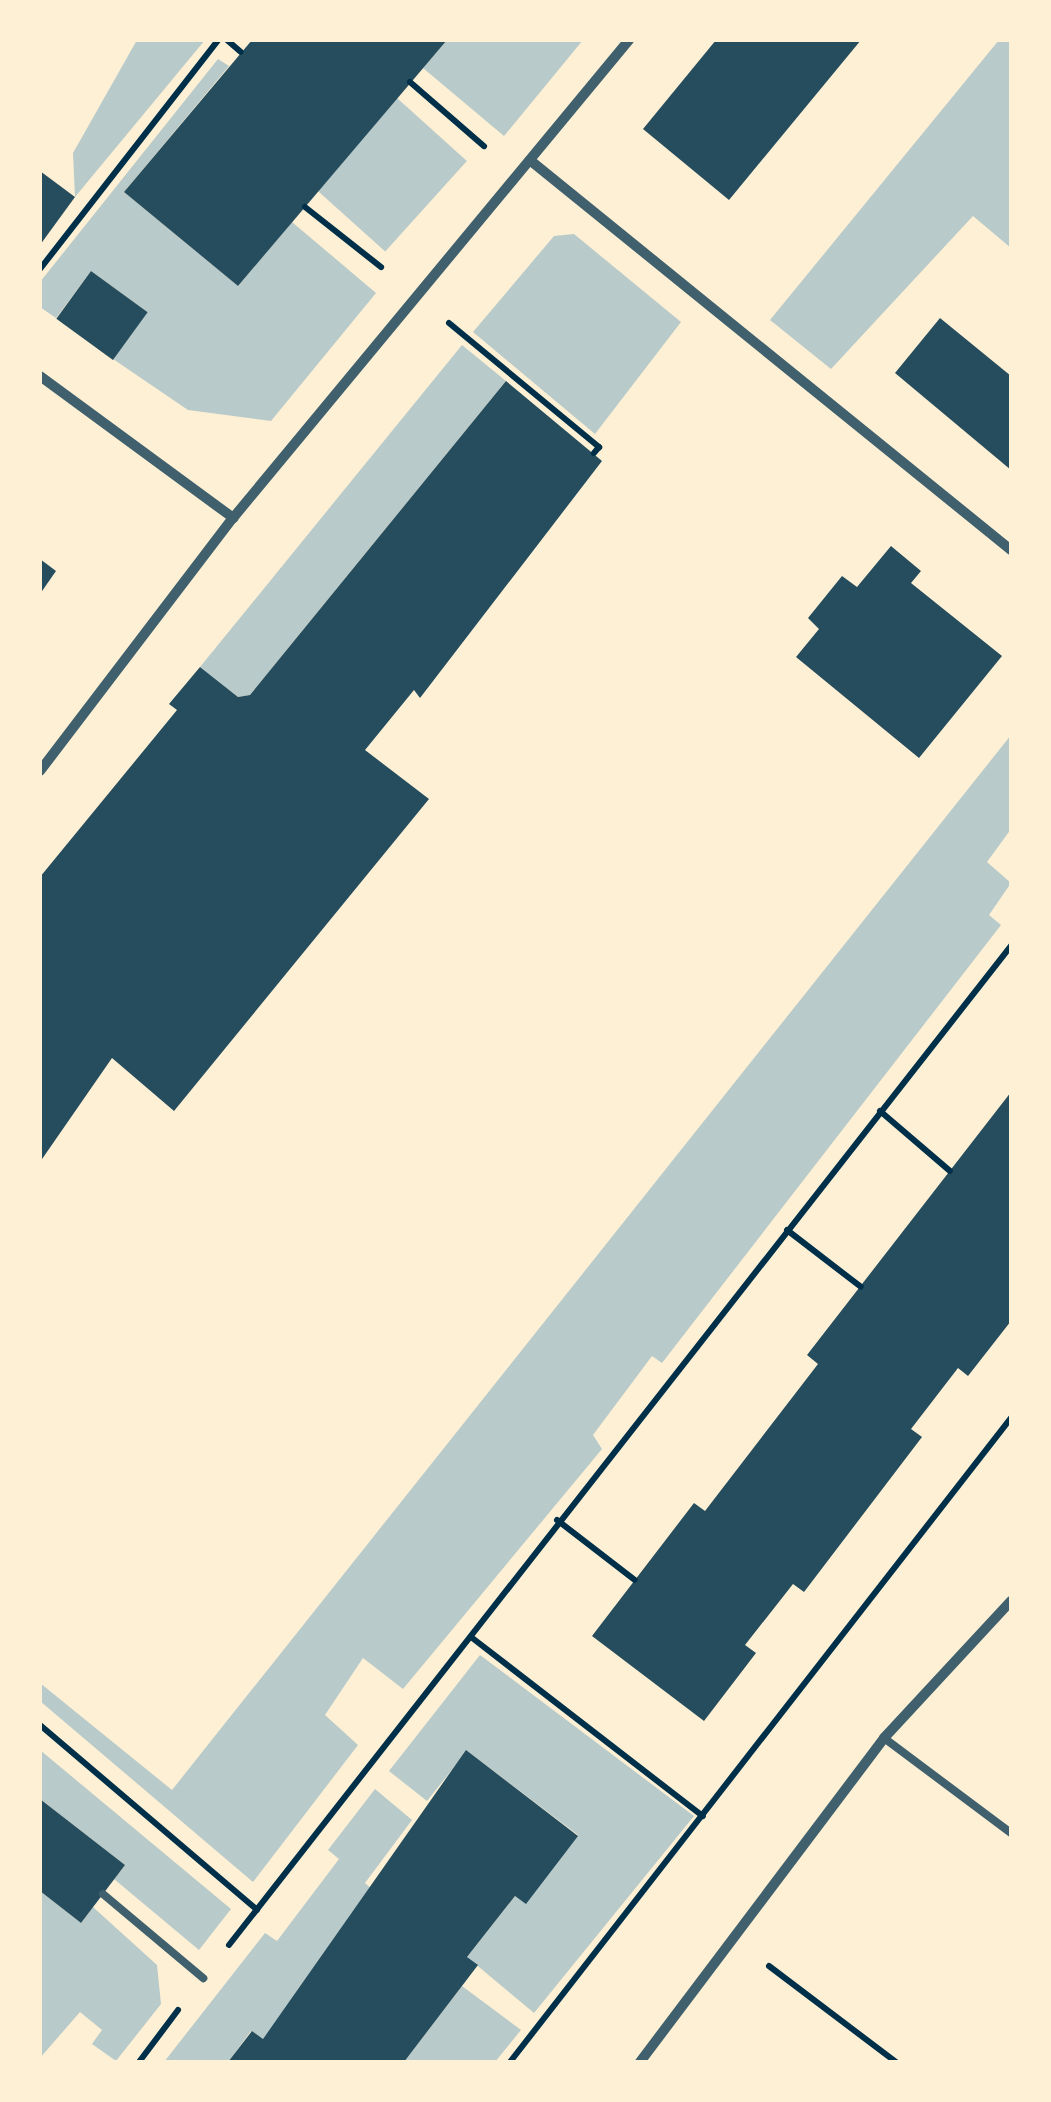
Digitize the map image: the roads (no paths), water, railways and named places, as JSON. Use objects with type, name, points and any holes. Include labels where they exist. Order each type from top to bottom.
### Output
[{"type":"street","points":[[40,771],[234,518],[629,40]]},
{"type":"street","points":[[531,162],[1011,550]]},
{"type":"street","points":[[40,376],[234,518]]},
{"type":"street","points":[[640,2062],[884,1738],[1011,1602]]},
{"type":"lane","points":[[884,1738],[1011,1833]]},
{"type":"lane","points":[[103,1894],[203,1978]]}]
